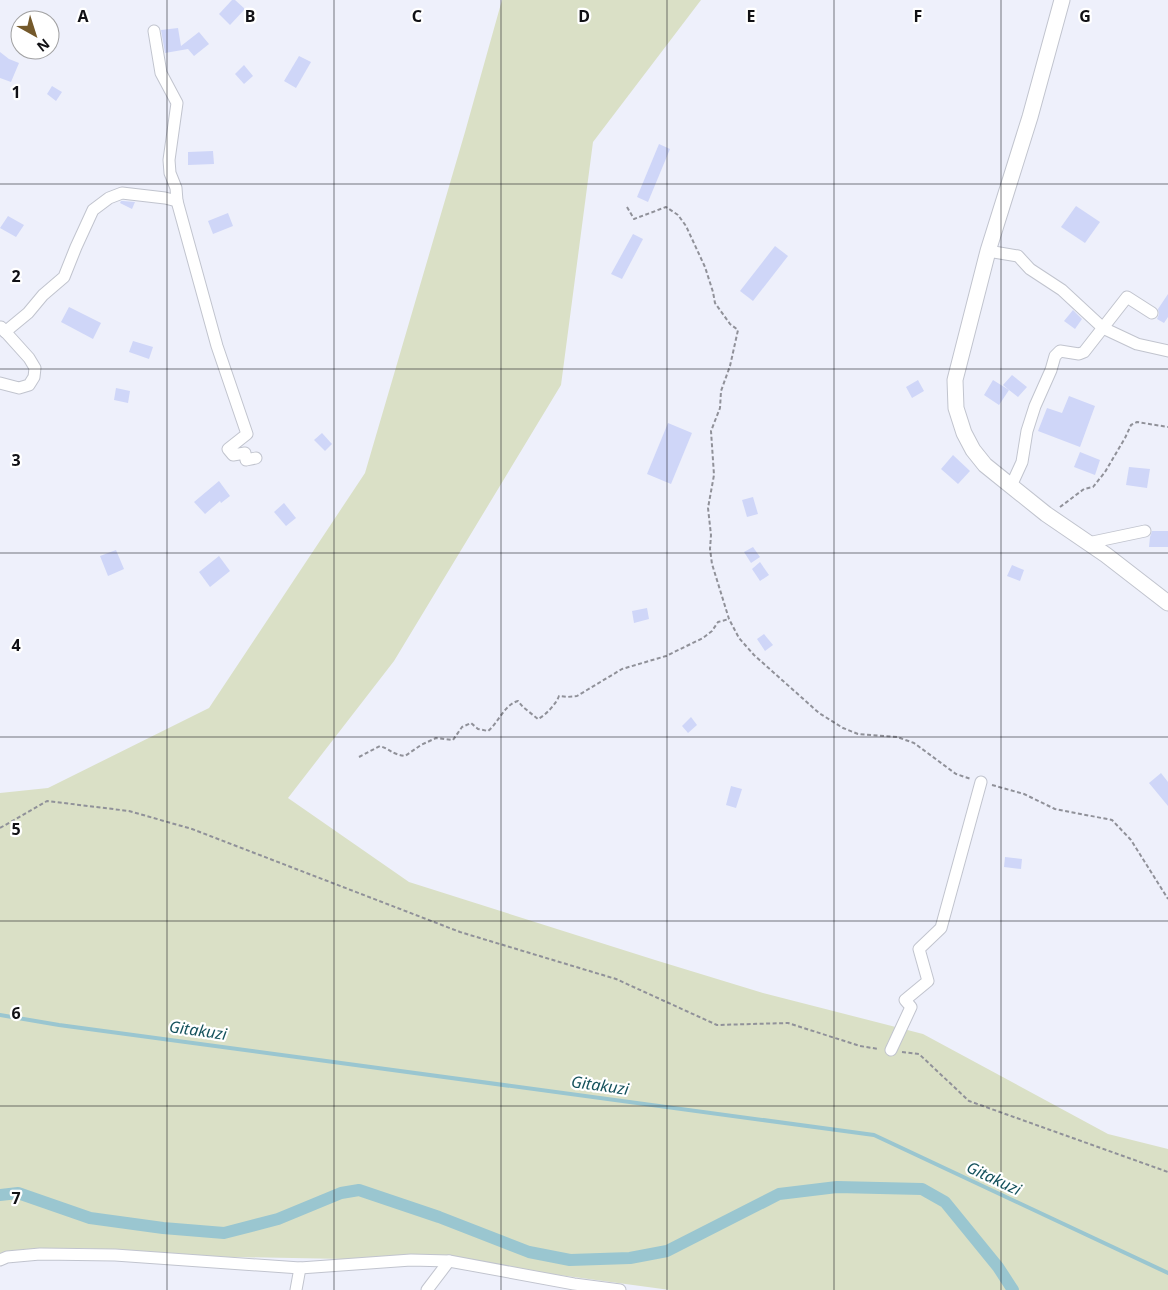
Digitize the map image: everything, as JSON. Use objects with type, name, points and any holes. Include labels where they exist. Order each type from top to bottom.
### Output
[{"type":"main road","points":[[1062,0],[1030,117],[988,251],[955,380],[956,408],[964,433],[973,450],[986,465],[1052,518],[1168,603]]},
{"type":"street","points":[[154,30],[161,73],[177,103],[169,160],[170,172],[176,188],[177,201],[217,346],[247,434],[228,449],[233,455],[245,453],[246,460],[256,458]]},
{"type":"street","points":[[0,383],[19,388],[30,385],[34,378],[35,368],[29,358],[3,329],[28,313],[43,295],[64,277],[93,210],[108,198],[122,193],[177,201]]},
{"type":"street","points":[[988,251],[1018,256],[1030,269],[1062,290],[1102,328],[1137,344],[1168,351]]},
{"type":"street","points":[[1011,486],[1022,462],[1026,431],[1057,354],[1060,351],[1082,354],[1127,297],[1152,313]]},
{"type":"street","points":[[1088,543],[1145,531]]},
{"type":"street","points":[[891,1050],[911,1007],[905,1000],[928,981],[919,949],[940,928],[981,782]]},
{"type":"street","points":[[0,1260],[8,1257],[40,1254],[115,1255],[300,1268],[411,1260],[450,1261],[574,1284],[620,1290]]},
{"type":"street","points":[[427,1290],[450,1261]]},
{"type":"street","points":[[296,1290],[300,1268]]},
{"type":"path","points":[[627,207],[634,219],[666,207],[678,215],[686,226],[700,254],[711,284],[715,303],[730,324],[738,330],[730,366],[721,391],[720,408],[711,431],[714,475],[708,508],[712,564],[729,619],[739,638],[754,655],[819,713],[843,728],[858,734],[897,737],[914,743],[956,774],[1024,794],[1055,809],[1112,820],[1131,840],[1168,899]]},
{"type":"path","points":[[1052,518],[1058,509],[1084,489],[1093,486],[1105,472],[1131,425],[1137,422],[1168,427]]},
{"type":"path","points":[[359,756],[380,746],[387,748],[394,754],[404,756],[436,738],[453,740],[462,727],[471,723],[478,729],[488,731],[512,703],[518,701],[523,708],[538,719],[544,716],[559,696],[577,696],[622,669],[666,656],[703,638],[712,631],[718,622],[729,619]]},
{"type":"path","points":[[0,828],[47,801],[129,811],[192,829],[460,932],[616,979],[717,1025],[788,1023],[860,1046],[919,1054],[969,1101],[1168,1172]]},
{"type":"green space","points":[[502,0],[701,0],[593,142],[561,385],[394,661],[288,798],[409,882],[763,993],[923,1034],[1108,1134],[1168,1149],[1168,1290],[670,1290],[522,1270],[345,1259],[179,1256],[83,1248],[26,1251],[0,1255],[0,793],[48,788],[209,708],[365,473]]},
{"type":"building","points":[[232,0],[235,0],[245,9],[230,25],[219,14]]},
{"type":"building","points":[[178,28],[181,46],[199,32],[209,44],[194,56],[188,49],[165,53],[161,30]]},
{"type":"building","points":[[0,52],[10,60],[19,63],[11,82],[0,78]]},
{"type":"building","points":[[299,56],[311,62],[296,88],[284,81]]},
{"type":"building","points":[[244,65],[253,76],[244,84],[235,74]]},
{"type":"building","points":[[52,86],[62,92],[56,101],[47,94]]},
{"type":"building","points":[[659,144],[670,149],[648,202],[637,197]]},
{"type":"building","points":[[213,151],[214,164],[188,165],[188,152]]},
{"type":"building","points":[[121,201],[135,202],[132,209],[120,203]]},
{"type":"building","points":[[1076,206],[1100,222],[1085,243],[1061,227]]},
{"type":"building","points":[[228,213],[233,226],[213,234],[208,221]]},
{"type":"building","points":[[8,216],[24,225],[16,237],[0,228]]},
{"type":"building","points":[[633,234],[643,239],[622,279],[611,274]]},
{"type":"building","points":[[775,246],[788,256],[753,301],[740,291]]},
{"type":"building","points":[[1168,294],[1168,317],[1164,323],[1157,319],[1158,309]]},
{"type":"building","points":[[69,307],[101,323],[93,339],[61,322]]},
{"type":"building","points":[[1073,310],[1082,319],[1075,329],[1064,321]]},
{"type":"building","points":[[133,341],[153,347],[149,359],[129,352]]},
{"type":"building","points":[[1012,375],[1027,387],[1018,397],[1003,385]]},
{"type":"building","points":[[918,380],[924,391],[912,398],[906,387]]},
{"type":"building","points":[[993,380],[1009,390],[999,405],[984,395]]},
{"type":"building","points":[[116,388],[130,391],[128,403],[114,400]]},
{"type":"building","points":[[1069,396],[1095,406],[1080,447],[1038,431],[1047,408],[1062,413]]},
{"type":"building","points":[[668,423],[692,433],[671,484],[647,474]]},
{"type":"building","points":[[322,433],[332,444],[325,451],[314,440]]},
{"type":"building","points":[[1080,452],[1100,460],[1095,475],[1074,467]]},
{"type":"building","points":[[953,455],[970,471],[958,484],[941,469]]},
{"type":"building","points":[[1129,467],[1150,469],[1147,488],[1126,485]]},
{"type":"building","points":[[219,481],[230,496],[221,503],[220,501],[205,514],[194,502]]},
{"type":"building","points":[[753,497],[758,514],[747,517],[742,500]]},
{"type":"building","points":[[284,503],[296,518],[286,526],[274,512]]},
{"type":"building","points":[[1152,531],[1168,531],[1168,547],[1149,547]]},
{"type":"building","points":[[753,547],[760,557],[751,563],[744,552]]},
{"type":"building","points":[[116,550],[124,569],[108,576],[100,556]]},
{"type":"building","points":[[219,556],[230,571],[210,587],[199,572]]},
{"type":"building","points":[[760,562],[769,575],[760,581],[752,569]]},
{"type":"building","points":[[1012,565],[1024,570],[1020,581],[1007,576]]},
{"type":"building","points":[[647,608],[649,619],[634,623],[632,611]]},
{"type":"building","points":[[764,634],[773,645],[765,651],[757,639]]},
{"type":"building","points":[[691,717],[697,725],[688,733],[682,726]]},
{"type":"building","points":[[1161,773],[1168,782],[1168,806],[1149,783]]},
{"type":"building","points":[[731,786],[742,789],[736,808],[726,805]]},
{"type":"building","points":[[1005,857],[1022,859],[1021,869],[1004,867]]},
{"type":"waterway","name":"Gitakuzi","points":[[0,1015],[59,1025],[874,1135],[1168,1273]]},
{"type":"waterway","points":[[0,1195],[18,1193],[90,1218],[163,1228],[224,1233],[278,1219],[341,1193],[359,1190],[439,1217],[529,1252],[570,1260],[630,1258],[667,1251],[779,1194],[837,1187],[922,1189],[945,1202],[998,1267],[1013,1290]]}]
